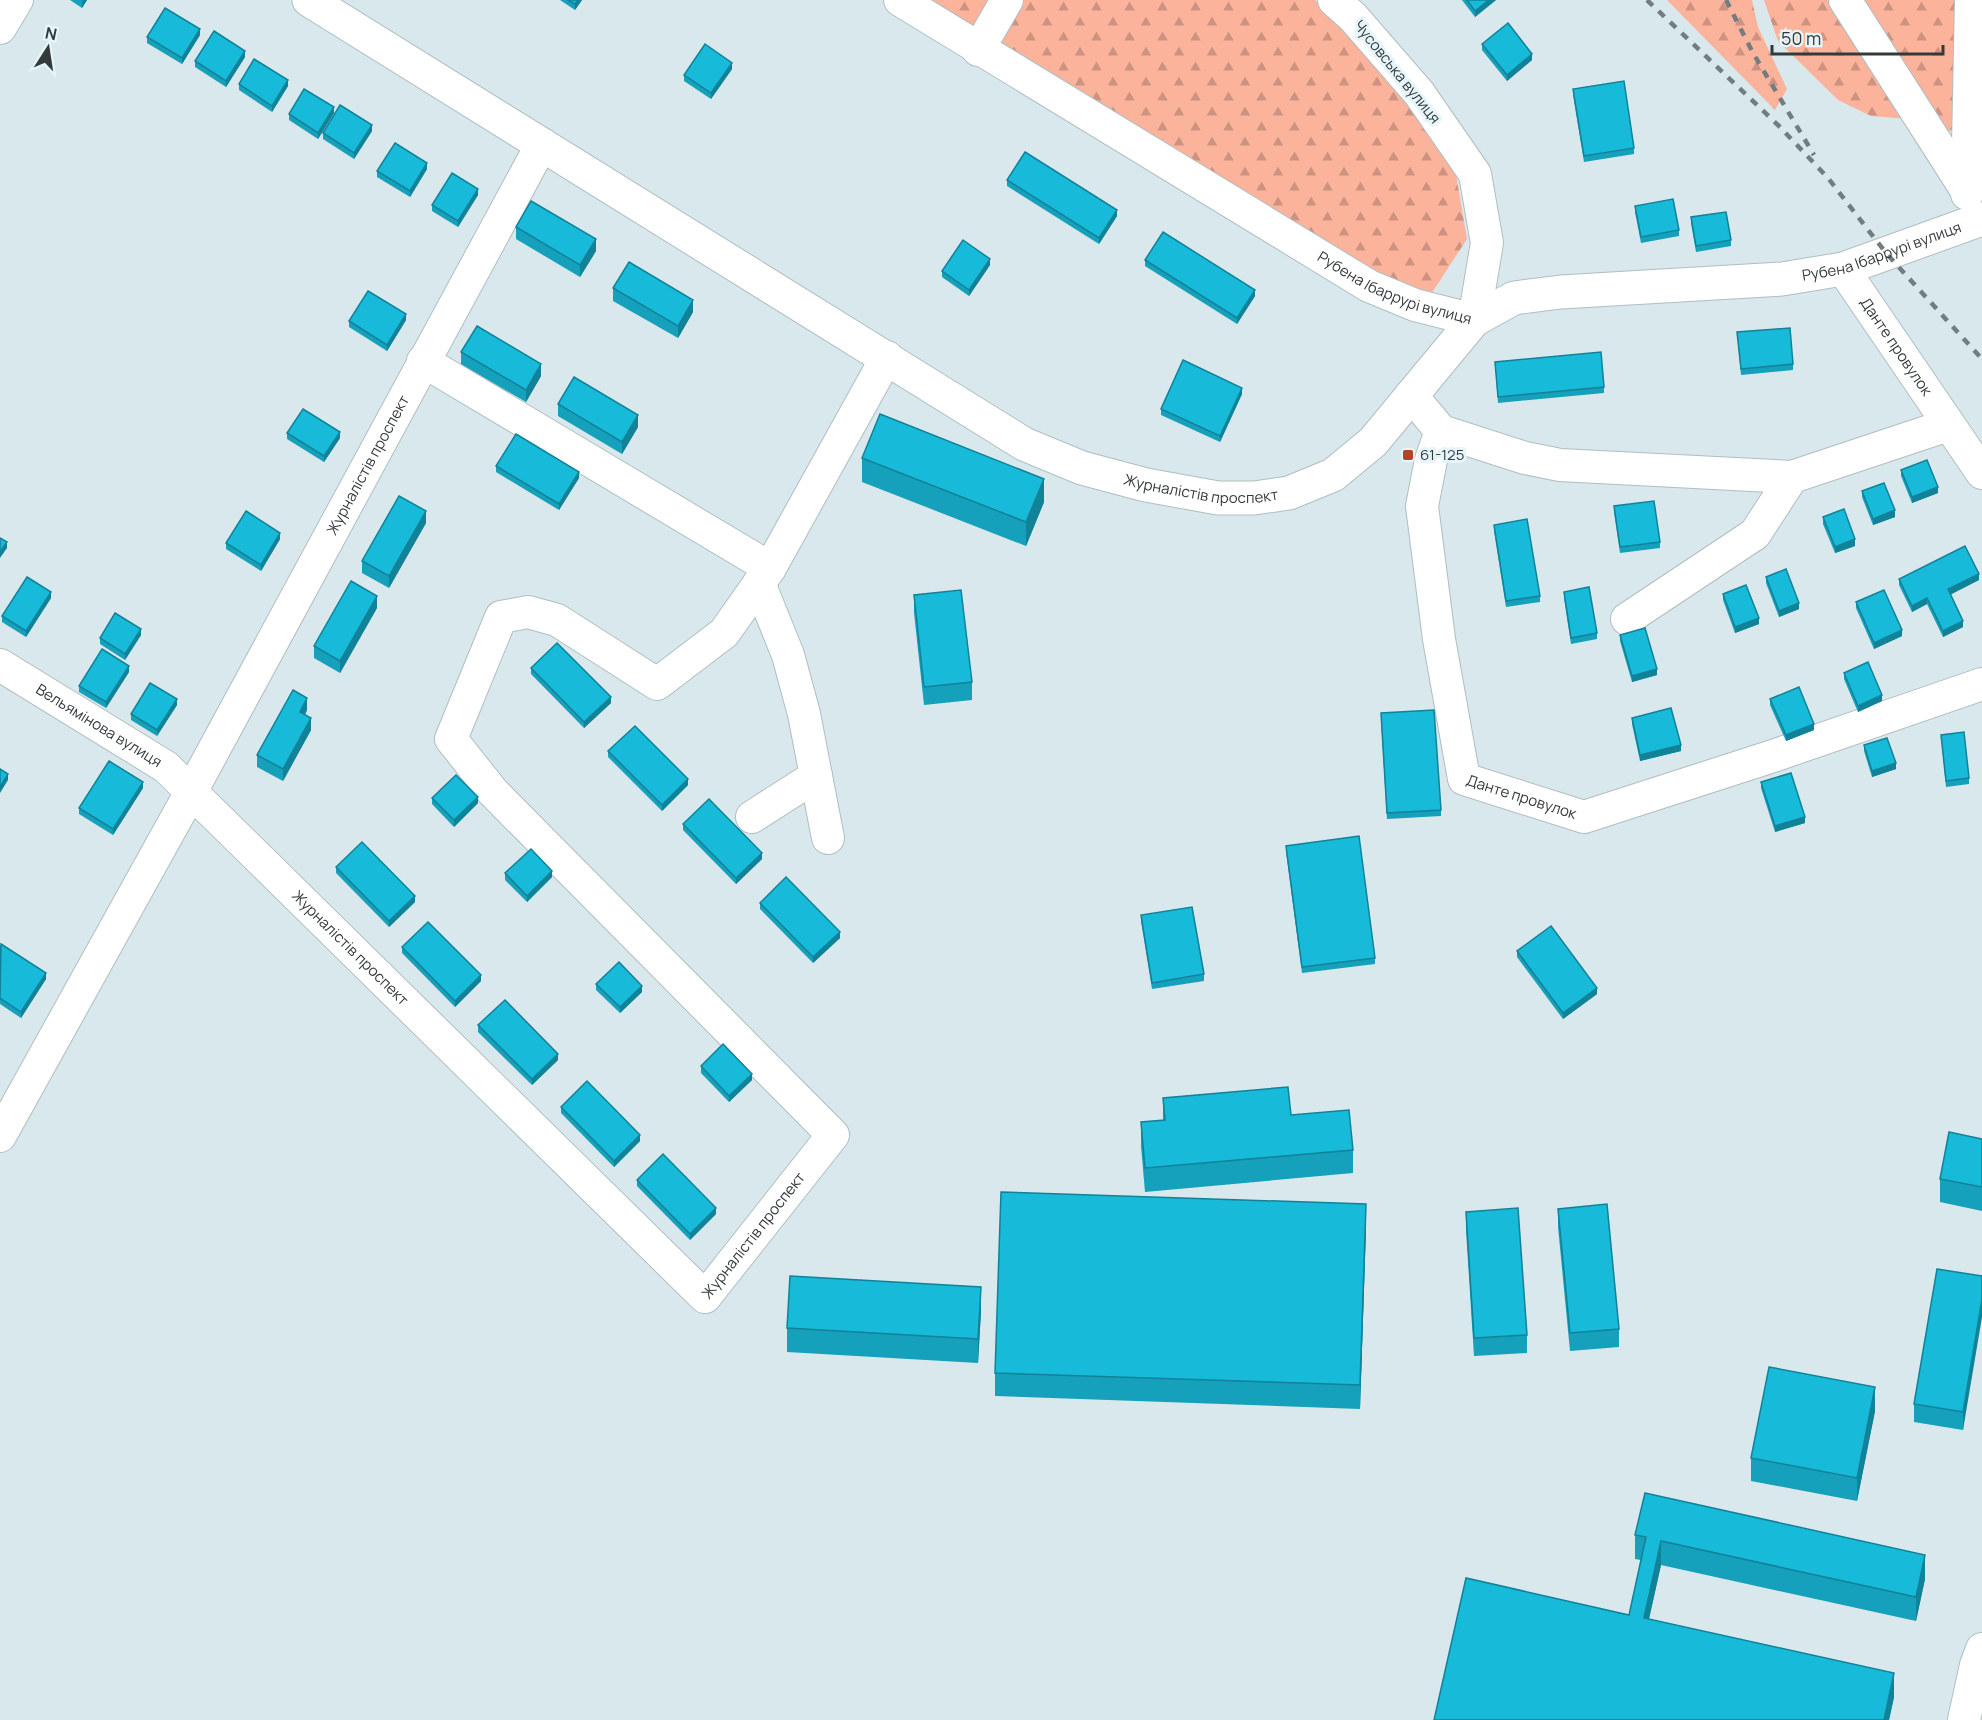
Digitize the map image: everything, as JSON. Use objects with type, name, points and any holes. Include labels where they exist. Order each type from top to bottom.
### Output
[{"type":"main road","name":"Журналістів проспект","points":[[309,0],[1024,444],[1093,471],[1146,485],[1218,498],[1254,498],[1289,493],[1333,475],[1374,442],[1474,320]]},
{"type":"main road","name":"Рубена Ібаррурі вулиця","points":[[1474,320],[1514,298],[1561,292],[1782,279],[1843,269],[1973,211]]},
{"type":"street","points":[[0,28],[17,0]]},
{"type":"street","name":"Рубена Ібаррурі вулиця","points":[[900,0],[978,50],[1369,286],[1414,305],[1474,320]]},
{"type":"street","points":[[978,50],[1007,0]]},
{"type":"street","name":"Чусовська вулиця","points":[[1334,0],[1353,17],[1419,93],[1475,174],[1487,243],[1474,320]]},
{"type":"street","points":[[1845,0],[1973,211]]},
{"type":"street","points":[[1971,0],[1973,211]]},
{"type":"street","name":"Журналістів проспект","points":[[542,144],[191,792],[705,1297],[833,1135],[493,792],[451,739],[501,617],[528,612],[557,620],[657,684],[724,633],[765,576],[887,357]]},
{"type":"street","name":"Данте провулок","points":[[1843,269],[1982,473]]},
{"type":"street","points":[[423,361],[765,576],[804,714],[828,838]]},
{"type":"street","points":[[1411,395],[1441,431],[1525,458],[1560,465],[1792,477],[1948,425]]},
{"type":"street","name":"Данте провулок","points":[[1441,431],[1431,460],[1422,506],[1439,639],[1464,779],[1584,817],[1773,756],[1982,684]]},
{"type":"street","points":[[1628,619],[1755,534],[1792,477]]},
{"type":"street","name":"Вельямінова вулиця","points":[[0,665],[166,767],[191,792]]},
{"type":"street","points":[[752,818],[816,777]]},
{"type":"street","points":[[0,1136],[191,792]]},
{"type":"street","points":[[1964,1720],[1976,1665],[1982,1649]]},
{"type":"green space","points":[[923,0],[1315,0],[1342,23],[1409,101],[1456,174],[1467,239],[1424,305]]},
{"type":"green space","points":[[1667,0],[1752,0],[1758,27],[1787,89],[1775,110]]},
{"type":"green space","points":[[1764,0],[1965,0],[1960,118],[1952,130],[1941,132],[1908,119],[1871,116],[1838,100],[1778,41]]},
{"type":"building","points":[[1467,0],[1489,0],[1475,11]]},
{"type":"building","points":[[165,8],[200,29],[182,58],[147,37]]},
{"type":"building","points":[[1508,23],[1532,54],[1507,75],[1482,44]]},
{"type":"building","points":[[214,31],[245,51],[226,81],[195,61]]},
{"type":"building","points":[[705,44],[732,63],[711,93],[684,75]]},
{"type":"building","points":[[254,59],[288,80],[272,106],[239,84]]},
{"type":"building","points":[[1624,81],[1634,148],[1584,156],[1573,89]]},
{"type":"building","points":[[304,89],[334,107],[318,133],[289,114]]},
{"type":"building","points":[[340,105],[372,125],[354,153],[323,133]]},
{"type":"building","points":[[395,143],[427,163],[410,191],[377,171]]},
{"type":"building","points":[[1025,152],[1117,210],[1099,238],[1007,180]]},
{"type":"building","points":[[452,173],[478,189],[458,221],[432,205]]},
{"type":"building","points":[[1673,199],[1679,230],[1641,237],[1635,206]]},
{"type":"building","points":[[531,201],[596,239],[580,265],[516,227]]},
{"type":"building","points":[[1726,212],[1731,240],[1696,246],[1691,217]]},
{"type":"building","points":[[1163,232],[1255,290],[1237,318],[1145,260]]},
{"type":"building","points":[[963,240],[990,259],[969,290],[942,271]]},
{"type":"building","points":[[629,262],[693,300],[678,326],[613,288]]},
{"type":"building","points":[[368,291],[406,314],[387,345],[349,321]]},
{"type":"building","points":[[477,326],[541,364],[526,390],[461,352]]},
{"type":"building","points":[[1790,328],[1793,364],[1741,369],[1737,332]]},
{"type":"building","points":[[1601,352],[1604,387],[1498,397],[1495,362]]},
{"type":"building","points":[[1183,360],[1242,388],[1220,436],[1161,409]]},
{"type":"building","points":[[574,377],[638,415],[622,442],[558,404]]},
{"type":"building","points":[[303,409],[340,432],[324,456],[287,433]]},
{"type":"building","points":[[880,414],[1044,479],[1026,522],[862,458]]},
{"type":"building","points":[[516,434],[579,472],[559,504],[496,466]]},
{"type":"building","points":[[1927,460],[1938,487],[1912,497],[1901,470]]},
{"type":"building","points":[[1884,483],[1895,510],[1873,519],[1862,491]]},
{"type":"building","points":[[399,496],[426,511],[389,576],[362,561]]},
{"type":"building","points":[[1654,501],[1660,542],[1620,547],[1614,506]]},
{"type":"building","points":[[1844,509],[1855,539],[1835,547],[1823,517]]},
{"type":"building","points":[[246,511],[280,533],[261,565],[226,543]]},
{"type":"building","points":[[1527,519],[1540,596],[1506,601],[1494,525]]},
{"type":"building","points":[[0,538],[7,542],[0,552]]},
{"type":"building","points":[[1965,546],[1979,574],[1948,589],[1963,621],[1943,631],[1927,598],[1912,606],[1899,579]]},
{"type":"building","points":[[1786,569],[1799,603],[1779,611],[1766,577]]},
{"type":"building","points":[[27,577],[51,592],[26,631],[2,616]]},
{"type":"building","points":[[351,581],[377,596],[340,661],[314,646]]},
{"type":"building","points":[[1746,585],[1759,618],[1735,627],[1723,594]]},
{"type":"building","points":[[1589,587],[1597,633],[1571,638],[1564,592]]},
{"type":"building","points":[[961,590],[972,682],[924,687],[914,595]]},
{"type":"building","points":[[1884,590],[1902,630],[1874,643],[1856,602]]},
{"type":"building","points":[[115,613],[141,629],[125,654],[100,638]]},
{"type":"building","points":[[1645,628],[1657,669],[1632,676],[1620,635]]},
{"type":"building","points":[[557,643],[611,697],[584,722],[531,668]]},
{"type":"building","points":[[102,649],[129,666],[106,702],[79,686]]},
{"type":"building","points":[[1868,662],[1882,695],[1858,706],[1844,673]]},
{"type":"building","points":[[150,683],[177,699],[157,730],[131,714]]},
{"type":"building","points":[[1799,687],[1814,724],[1786,735],[1770,699]]},
{"type":"building","points":[[293,690],[307,698],[300,712],[311,718],[283,769],[257,755]]},
{"type":"building","points":[[1671,708],[1681,745],[1640,755],[1632,718]]},
{"type":"building","points":[[1434,710],[1441,810],[1387,813],[1381,713]]},
{"type":"building","points":[[635,726],[688,779],[662,805],[608,751]]},
{"type":"building","points":[[1964,732],[1969,778],[1946,781],[1941,735]]},
{"type":"building","points":[[1887,738],[1896,763],[1872,771],[1864,745]]},
{"type":"building","points":[[109,761],[143,782],[113,829],[79,808]]},
{"type":"building","points":[[0,769],[8,774],[0,787]]},
{"type":"building","points":[[1791,773],[1805,817],[1775,826],[1761,782]]},
{"type":"building","points":[[456,775],[478,797],[454,820],[432,798]]},
{"type":"building","points":[[709,799],[762,853],[736,878],[683,824]]},
{"type":"building","points":[[1359,836],[1375,958],[1302,967],[1286,846]]},
{"type":"building","points":[[362,842],[415,896],[389,921],[336,867]]},
{"type":"building","points":[[531,849],[552,871],[527,896],[505,873]]},
{"type":"building","points":[[786,877],[840,932],[813,957],[760,903]]},
{"type":"building","points":[[1192,907],[1204,974],[1152,983],[1141,915]]},
{"type":"building","points":[[428,922],[481,975],[455,1001],[402,947]]},
{"type":"building","points":[[1551,926],[1597,988],[1563,1013],[1517,951]]},
{"type":"building","points":[[1,944],[46,973],[21,1012],[0,998]]},
{"type":"building","points":[[619,962],[642,986],[620,1007],[596,984]]},
{"type":"building","points":[[505,1000],[558,1054],[532,1079],[478,1025]]},
{"type":"building","points":[[723,1044],[752,1074],[729,1096],[701,1066]]},
{"type":"building","points":[[587,1081],[640,1135],[614,1161],[561,1107]]},
{"type":"building","points":[[1288,1087],[1291,1115],[1349,1110],[1353,1150],[1145,1168],[1141,1122],[1165,1120],[1163,1098]]},
{"type":"building","points":[[1949,1132],[1982,1139],[1982,1187],[1940,1179]]},
{"type":"building","points":[[663,1154],[716,1208],[690,1234],[637,1180]]},
{"type":"building","points":[[1001,1192],[1366,1204],[1360,1385],[995,1373]]},
{"type":"building","points":[[1607,1204],[1619,1329],[1570,1333],[1558,1209]]},
{"type":"building","points":[[1518,1208],[1527,1335],[1474,1338],[1466,1212]]},
{"type":"building","points":[[1937,1269],[1982,1276],[1982,1299],[1963,1412],[1914,1404]]},
{"type":"building","points":[[790,1276],[981,1287],[978,1339],[787,1328]]},
{"type":"building","points":[[1769,1367],[1875,1387],[1857,1478],[1751,1458]]},
{"type":"building","points":[[1645,1493],[1925,1555],[1916,1597],[1661,1541],[1644,1618],[1894,1673],[1884,1720],[1434,1720],[1466,1578],[1629,1615],[1646,1537],[1635,1535]]},
{"type":"railway","points":[[1647,0],[1779,126],[1828,178],[1886,253],[1982,359]]},
{"type":"railway","points":[[1726,0],[1753,53],[1814,155]]},
{"type":"place","name":"61-125","points":[[1408,455]]}]
